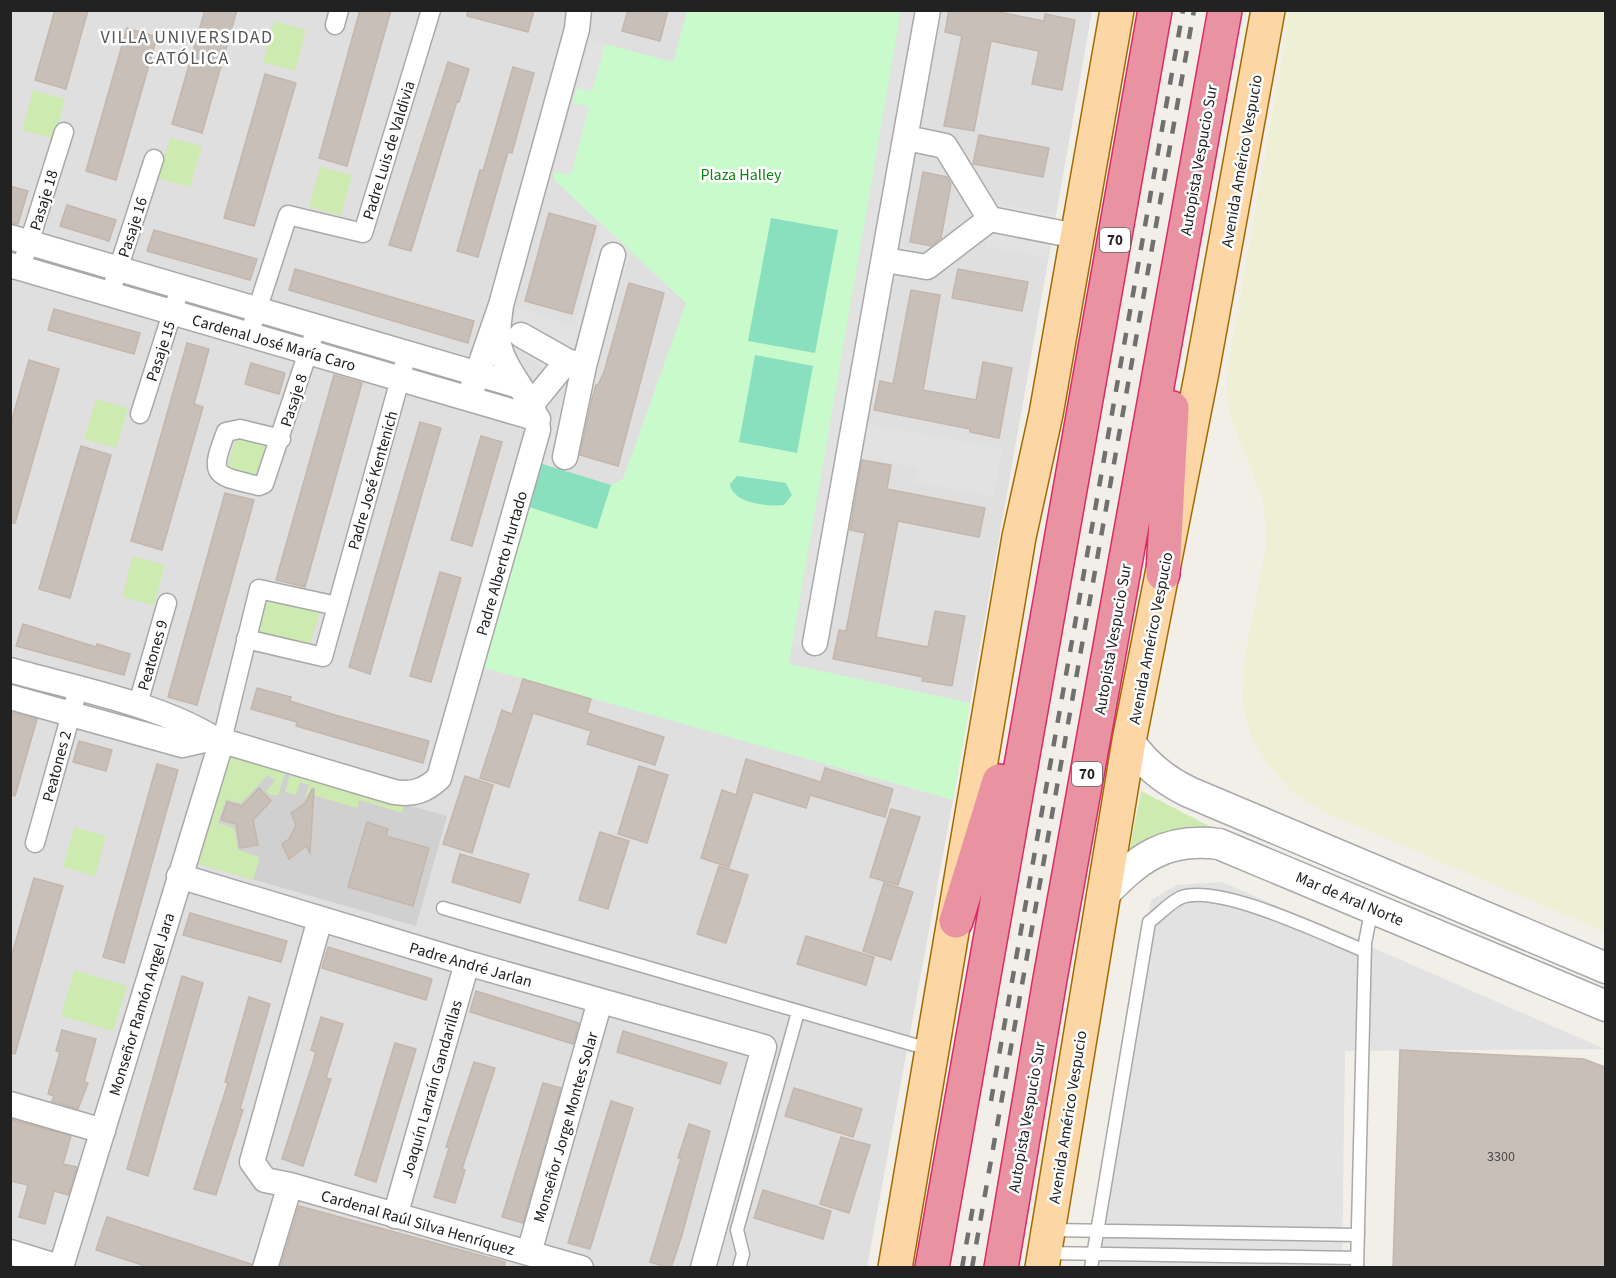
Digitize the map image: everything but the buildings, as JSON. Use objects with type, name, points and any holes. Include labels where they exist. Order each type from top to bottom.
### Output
[{"type":"highway","name":"70","points":[[932,1268],[1155,10]]},
{"type":"highway","name":"Autopista Vespucio Sur","points":[[1001,1268],[1050,979],[1225,10]]},
{"type":"highway","points":[[1163,574],[1176,282]]},
{"type":"highway","points":[[956,921],[1036,674]]},
{"type":"main road","points":[[895,1268],[956,921],[1019,537],[1046,414],[1117,10]]},
{"type":"main road","name":"Avenida Américo Vespucio","points":[[1045,1250],[1129,741],[1163,574],[1268,10]]},
{"type":"street","name":"Padre Luis de Valdivia","points":[[249,335],[288,214],[363,233],[431,10]]},
{"type":"street","points":[[469,398],[501,305],[577,29],[579,10]]},
{"type":"street","points":[[815,643],[907,138],[928,10]]},
{"type":"street","name":"Pasaje 18","points":[[16,266],[20,240],[64,132]]},
{"type":"street","points":[[907,138],[945,146],[990,219],[1076,236]]},
{"type":"street","name":"Pasaje 16","points":[[110,294],[154,159]]},
{"type":"street","points":[[885,260],[927,267],[990,219]]},
{"type":"street","name":"Cardenal José María Caro","points":[[20,240],[478,374],[529,403]]},
{"type":"street","points":[[565,457],[575,363],[614,255]]},
{"type":"street","name":"Cardenal José María Caro","points":[[16,266],[469,398],[529,403]]},
{"type":"street","name":"Pasaje 15","points":[[140,414],[180,288]]},
{"type":"street","points":[[501,305],[498,338],[502,357],[529,403],[575,363]]},
{"type":"street","name":"Pasaje 8","points":[[281,439],[316,328]]},
{"type":"street","points":[[521,335],[575,363]]},
{"type":"street","name":"Padre José Kentenich","points":[[246,639],[322,657],[407,354]]},
{"type":"street","name":"Padre Alberto Hurtado","points":[[218,739],[394,792],[419,792],[439,778],[531,464],[538,430],[529,403]]},
{"type":"street","points":[[218,739],[259,589],[337,606]]},
{"type":"street","name":"Peatones 9","points":[[137,707],[167,603]]},
{"type":"street","points":[[10,670],[191,724],[218,739]]},
{"type":"street","name":"Peatones 2","points":[[35,843],[78,689]]},
{"type":"street","points":[[10,697],[182,745],[218,739]]},
{"type":"street","name":"Monseñor Ramón Angel Jara","points":[[62,1267],[218,739]]},
{"type":"street","points":[[1129,741],[1154,771],[1173,784],[1605,968]]},
{"type":"street","points":[[1265,862],[1266,846],[1271,839],[1283,831]]},
{"type":"street","name":"Mar de Aral Norte","points":[[1102,896],[1141,859],[1172,845],[1188,842],[1219,844],[1605,1006]]},
{"type":"street","name":"Padre André Jarlan","points":[[179,876],[466,963],[764,1047],[703,1268]]},
{"type":"street","name":"Cardenal Raúl Silva Henríquez","points":[[320,919],[252,1162],[265,1180],[290,1185],[581,1268]]},
{"type":"street","points":[[1489,956],[1498,954],[1502,948],[1504,935],[1501,923]]},
{"type":"street","name":"Joaquín Larraín Gandarillas","points":[[395,1216],[466,963]]},
{"type":"street","name":"Monseñor Jorge Montes Solar","points":[[529,1253],[600,1001]]},
{"type":"street","points":[[10,1104],[103,1131]]},
{"type":"street","points":[[265,1268],[290,1185]]},
{"type":"street","points":[[10,1252],[62,1267]]},
{"type":"lane","points":[[1091,1268],[1149,922],[1182,897],[1202,895],[1227,897],[1365,951]]},
{"type":"lane","points":[[1045,1250],[1357,1263],[1365,951],[1372,907]]},
{"type":"lane","points":[[443,908],[932,1050]]},
{"type":"lane","points":[[739,1268],[743,1254],[737,1230],[798,1012]]},
{"type":"lane","points":[[1045,1250],[1096,1230],[1358,1234]]},
{"type":"shaded area","points":[[10,11],[1092,11],[953,800],[867,1267],[11,1267]]},
{"type":"shaded area","points":[[901,11],[936,11],[821,652],[792,645]]},
{"type":"shaded area","points":[[590,40],[605,44],[592,92],[577,88]]},
{"type":"shaded area","points":[[572,103],[589,107],[571,174],[554,172]]},
{"type":"shaded area","points":[[994,203],[1056,214],[1049,258],[986,247]]},
{"type":"shaded area","points":[[602,224],[631,252],[568,472],[540,463],[566,388],[571,390],[573,376],[564,373],[559,382],[508,340],[517,308],[574,327]]},
{"type":"shaded area","points":[[865,424],[1002,448],[994,496],[914,482],[917,467],[859,457]]},
{"type":"shaded area","points":[[226,753],[447,816],[416,926],[195,863]]},
{"type":"shaded area","points":[[1222,882],[1605,1049],[1345,1051],[1342,1267],[1091,1268],[1151,900],[1177,885]]},
{"type":"green space","name":"Plaza Halley","points":[[687,11],[901,11],[789,664],[970,703],[953,800],[481,667],[540,463],[610,485],[623,479],[686,303],[553,179],[554,172],[571,174],[589,107],[572,103],[577,88],[592,91],[605,44],[673,62]]},
{"type":"green space","points":[[1287,11],[1605,11],[1605,932],[1327,813],[1292,793],[1266,762],[1250,735],[1242,698],[1245,656],[1265,551],[1266,525],[1262,497],[1231,418],[1227,398],[1227,373],[1284,48]]},
{"type":"green space","points":[[274,21],[306,30],[295,71],[263,62]]},
{"type":"green space","points":[[33,90],[65,99],[54,139],[22,130]]},
{"type":"green space","points":[[170,138],[202,146],[190,187],[158,178]]},
{"type":"green space","points":[[320,167],[352,175],[341,216],[309,207]]},
{"type":"green space","points":[[771,218],[838,230],[815,353],[748,341]]},
{"type":"green space","points":[[755,355],[813,366],[797,453],[739,442]]},
{"type":"green space","points":[[96,399],[128,408],[116,448],[84,439]]},
{"type":"green space","points":[[236,437],[268,446],[257,487],[225,478]]},
{"type":"green space","points":[[540,463],[611,485],[597,529],[526,506]]},
{"type":"green space","points":[[737,476],[786,483],[792,495],[784,505],[769,505],[744,500],[737,496],[730,484]]},
{"type":"green space","points":[[133,556],[165,565],[154,605],[122,597]]},
{"type":"green space","points":[[267,597],[320,611],[309,649],[256,635]]},
{"type":"green space","points":[[226,753],[286,770],[278,795],[270,795],[266,791],[275,781],[268,775],[241,803],[226,799],[218,823],[234,828],[238,850],[260,857],[253,880],[195,863]]},
{"type":"green space","points":[[291,771],[404,804],[402,813],[359,800],[357,808],[312,795],[310,801],[305,799],[309,785],[300,782],[296,795],[285,792]]},
{"type":"green space","points":[[1141,791],[1213,828],[1169,833],[1129,853]]},
{"type":"green space","points":[[74,827],[106,836],[95,876],[63,867]]},
{"type":"green space","points":[[74,970],[127,986],[113,1031],[61,1016]]},
{"type":"railway","points":[[991,1101],[1183,10]]},
{"type":"railway","points":[[972,1268],[1194,10]]},
{"type":"railway","points":[[962,1268],[974,1201]]},
{"type":"district","name":"VILLA UNIVERSIDAD CATÓLICA","points":[[187,47]]}]
